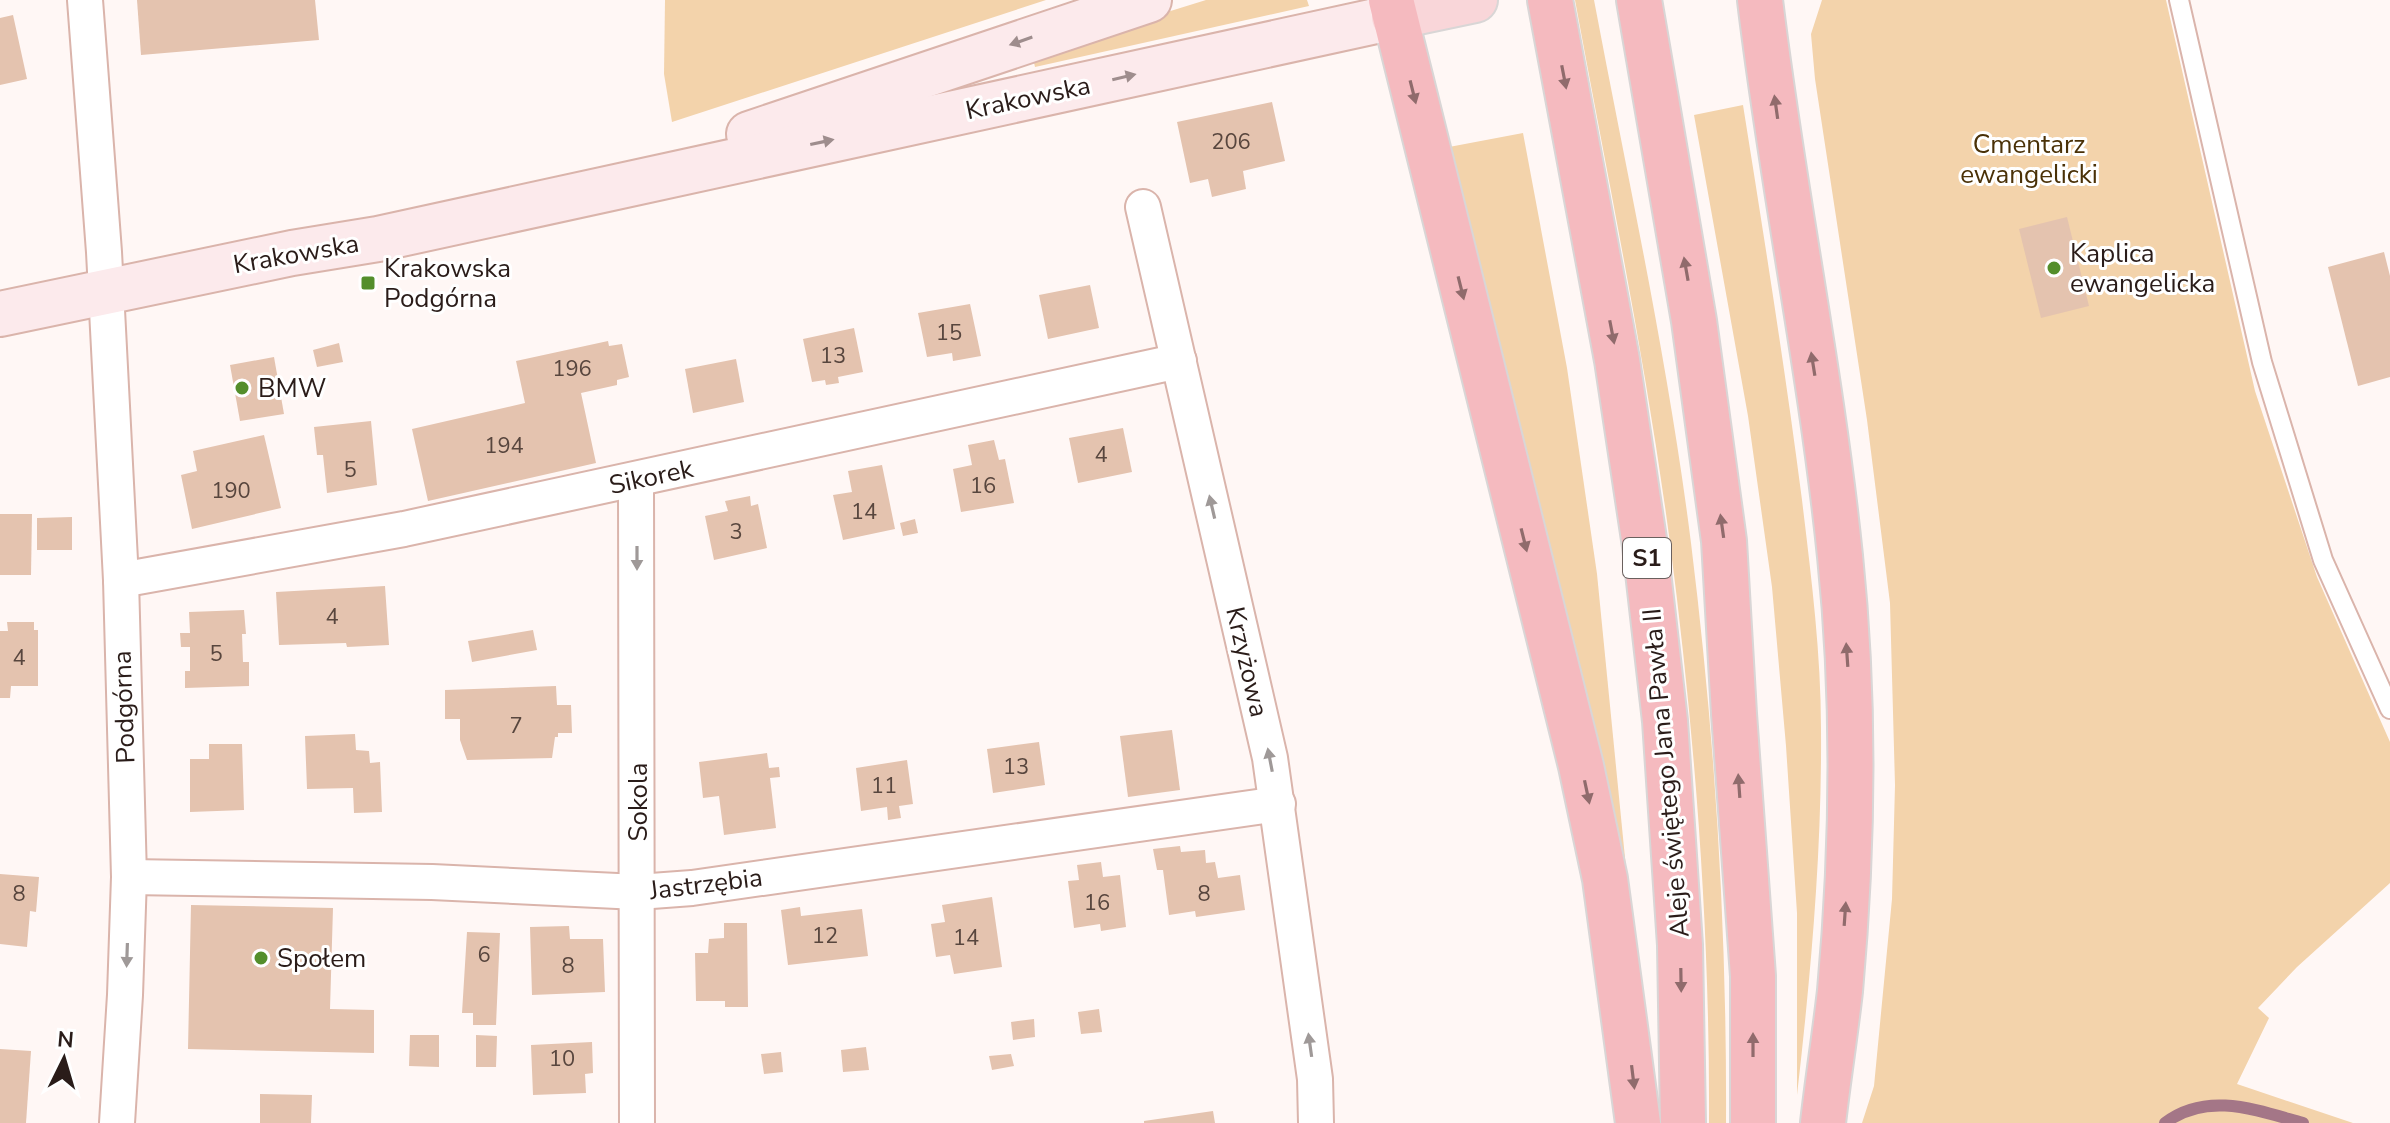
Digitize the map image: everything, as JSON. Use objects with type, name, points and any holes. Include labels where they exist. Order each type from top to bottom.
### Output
[{"type":"highway","name":"Aleje świętego Jana Pawła II","points":[[1550,0],[1617,360],[1645,546],[1665,721],[1680,945],[1683,1123]]},
{"type":"highway","points":[[1639,0],[1694,321],[1724,541],[1753,976],[1753,1123]]},
{"type":"highway","points":[[1760,0],[1840,556],[1848,672],[1851,773],[1847,878],[1839,992],[1823,1123]]},
{"type":"highway","points":[[1393,8],[1581,766],[1605,879],[1638,1123]]},
{"type":"main road","name":"Krakowska","points":[[581,194],[809,112],[1149,0]]},
{"type":"main road","name":"Krakowska","points":[[0,314],[292,253],[378,239],[1393,8],[1475,0]]},
{"type":"street","points":[[85,0],[105,292]]},
{"type":"street","name":"Krzyżowa","points":[[1143,207],[1270,758],[1315,1079],[1316,1123]]},
{"type":"street","name":"Podgórna","points":[[105,292],[121,580],[129,877],[117,1123]]},
{"type":"street","name":"Sikorek","points":[[121,580],[404,529],[1179,361]]},
{"type":"street","name":"Sokola","points":[[636,480],[637,1123]]},
{"type":"street","name":"Jastrzębia","points":[[129,877],[432,882],[638,892],[692,888],[1278,804]]},
{"type":"lane","points":[[2179,0],[2262,362],[2323,560],[2390,709]]},
{"type":"green space","points":[[665,0],[1046,0],[672,122],[664,74]]},
{"type":"green space","points":[[1206,0],[1307,0],[1309,6],[1035,67],[1032,54]]},
{"type":"green space","points":[[1575,0],[1594,0],[1682,475],[1707,688],[1718,833],[1726,1123],[1709,1123],[1704,905],[1687,687],[1670,543],[1638,339]]},
{"type":"green space","name":"Cmentarz ewangelicki","points":[[1822,0],[2166,0],[2255,391],[2317,577],[2390,742],[2390,883],[2297,967],[2258,1008],[2269,1018],[2237,1084],[2353,1123],[1862,1123],[1874,1086],[1892,899],[1895,785],[1890,603],[1867,420],[1815,79],[1811,34]]},
{"type":"green space","points":[[1743,105],[1795,451],[1819,671],[1821,774],[1818,866],[1797,1095],[1797,913],[1772,587],[1748,416],[1694,115]]},
{"type":"green space","points":[[1523,133],[1567,368],[1597,574],[1627,878],[1449,147]]},
{"type":"building","points":[[137,0],[315,0],[319,40],[141,55]]},
{"type":"building","points":[[13,15],[27,79],[0,85],[0,18]]},
{"type":"building","points":[[1272,102],[1285,161],[1243,171],[1246,189],[1212,197],[1208,179],[1190,183],[1177,122]]},
{"type":"building","name":"Kaplica ewangelicka","points":[[2067,217],[2089,306],[2041,318],[2019,229]]},
{"type":"building","points":[[2384,252],[2390,276],[2390,377],[2358,386],[2328,267]]},
{"type":"building","points":[[1090,285],[1099,328],[1048,339],[1039,295]]},
{"type":"building","points":[[970,304],[981,356],[953,361],[952,353],[927,357],[918,313]]},
{"type":"building","points":[[854,328],[863,372],[838,377],[839,383],[826,385],[825,380],[812,382],[803,339]]},
{"type":"building","points":[[608,341],[609,346],[622,344],[629,377],[617,380],[617,385],[581,393],[596,463],[428,501],[412,429],[525,403],[516,361]]},
{"type":"building","points":[[339,343],[343,362],[317,367],[313,350]]},
{"type":"building","points":[[274,357],[284,414],[240,421],[230,365]]},
{"type":"building","points":[[736,359],[744,402],[693,413],[685,369]]},
{"type":"building","points":[[371,421],[377,485],[327,493],[323,455],[317,455],[314,427]]},
{"type":"building","points":[[1123,428],[1132,472],[1078,483],[1069,438]]},
{"type":"building","points":[[264,435],[281,508],[192,529],[181,475],[197,471],[193,451]]},
{"type":"building","points":[[994,440],[999,460],[1005,459],[1014,503],[961,512],[953,469],[972,465],[968,445]]},
{"type":"building","points":[[882,465],[895,529],[843,540],[833,495],[852,492],[848,471]]},
{"type":"building","points":[[750,496],[751,506],[758,504],[767,548],[714,560],[705,516],[728,511],[725,501]]},
{"type":"building","points":[[0,514],[32,514],[31,575],[0,575]]},
{"type":"building","points":[[72,517],[72,550],[37,550],[37,518]]},
{"type":"building","points":[[915,519],[918,533],[903,536],[900,523]]},
{"type":"building","points":[[385,586],[389,645],[279,645],[276,592]]},
{"type":"building","points":[[244,610],[246,634],[242,634],[243,662],[249,662],[249,686],[185,688],[185,671],[190,671],[190,647],[181,647],[180,633],[190,633],[189,612]]},
{"type":"building","points":[[7,622],[34,622],[34,630],[38,630],[38,686],[11,686],[10,698],[0,698],[0,631],[8,631]]},
{"type":"building","points":[[533,630],[537,650],[472,662],[468,641]]},
{"type":"building","points":[[556,686],[557,705],[571,705],[572,733],[558,733],[552,758],[467,760],[460,740],[460,719],[445,719],[445,690]]},
{"type":"building","points":[[1172,730],[1180,790],[1128,797],[1120,736]]},
{"type":"building","points":[[355,734],[356,750],[369,751],[370,763],[380,762],[382,812],[354,813],[353,788],[307,789],[305,736]]},
{"type":"building","points":[[1039,742],[1045,785],[993,793],[987,749]]},
{"type":"building","points":[[209,744],[242,744],[244,810],[190,812],[190,759],[209,759]]},
{"type":"building","points":[[767,753],[769,768],[779,767],[780,777],[770,778],[776,828],[724,835],[719,796],[703,798],[699,762]]},
{"type":"building","points":[[907,760],[913,804],[899,806],[901,818],[888,820],[887,807],[861,811],[856,768]]},
{"type":"building","points":[[1180,846],[1181,852],[1205,850],[1206,863],[1215,862],[1218,878],[1240,875],[1245,910],[1196,917],[1195,911],[1169,915],[1163,870],[1157,870],[1153,849]]},
{"type":"building","points":[[1101,862],[1103,877],[1120,875],[1126,927],[1101,931],[1100,924],[1074,928],[1068,881],[1079,880],[1077,865]]},
{"type":"building","points":[[0,874],[39,877],[36,912],[30,911],[27,947],[0,944]]},
{"type":"building","points":[[992,897],[1002,967],[954,974],[950,955],[936,957],[931,924],[945,922],[942,905]]},
{"type":"building","name":"Społem","points":[[191,905],[333,908],[330,1009],[374,1010],[374,1053],[188,1049]]},
{"type":"building","points":[[800,907],[801,916],[862,909],[868,956],[788,965],[781,910]]},
{"type":"building","points":[[724,923],[747,923],[748,1007],[725,1007],[725,1001],[696,1001],[695,953],[708,953],[709,939],[724,938]]},
{"type":"building","points":[[569,926],[570,939],[603,939],[605,992],[532,995],[530,927]]},
{"type":"building","points":[[467,932],[500,933],[496,1025],[473,1025],[473,1013],[462,1013]]},
{"type":"building","points":[[1099,1009],[1102,1032],[1081,1034],[1078,1012]]},
{"type":"building","points":[[1034,1019],[1035,1037],[1013,1040],[1011,1022]]},
{"type":"building","points":[[410,1035],[439,1035],[439,1067],[409,1066]]},
{"type":"building","points":[[476,1035],[497,1036],[496,1067],[476,1067]]},
{"type":"building","points":[[592,1042],[593,1073],[585,1074],[586,1093],[533,1095],[531,1045]]},
{"type":"building","points":[[866,1047],[869,1070],[843,1072],[841,1050]]},
{"type":"building","points":[[0,1049],[31,1051],[26,1123],[0,1123]]},
{"type":"building","points":[[781,1052],[783,1072],[764,1074],[761,1054]]},
{"type":"building","points":[[1011,1054],[1014,1066],[992,1070],[989,1056]]},
{"type":"building","points":[[260,1094],[312,1095],[311,1123],[260,1123]]},
{"type":"building","points":[[1213,1111],[1215,1123],[1144,1123],[1144,1121]]},
{"type":"waterway","points":[[2165,1123],[2181,1113],[2215,1106],[2250,1109],[2303,1123]]},
{"type":"place","name":"Kaplica ewangelicka","points":[[2054,268]]},
{"type":"place","name":"Krakowska Podgórna","points":[[368,283]]},
{"type":"place","name":"BMW","points":[[242,388]]},
{"type":"place","name":"Społem","points":[[261,958]]}]
